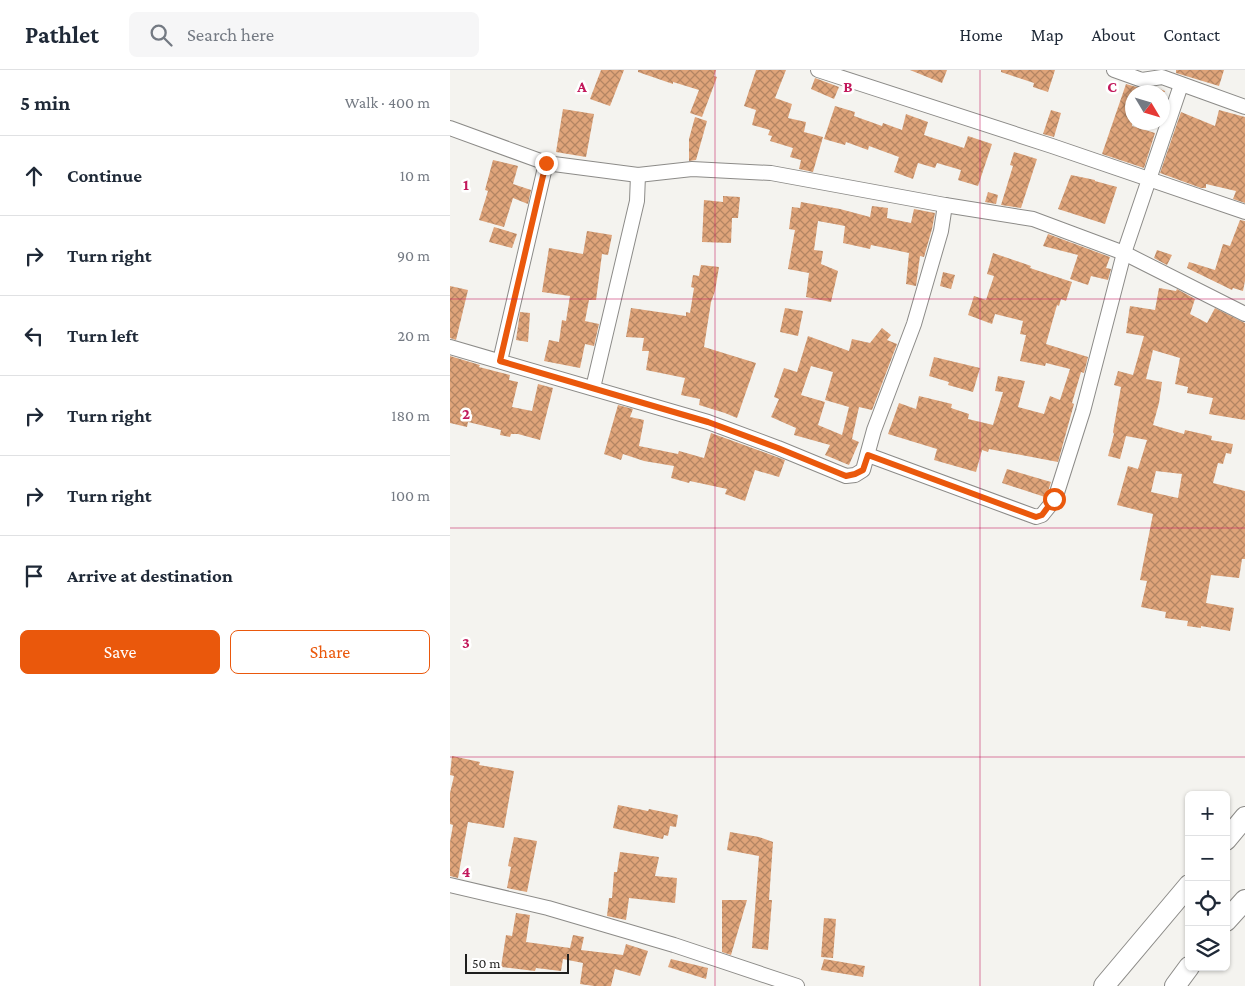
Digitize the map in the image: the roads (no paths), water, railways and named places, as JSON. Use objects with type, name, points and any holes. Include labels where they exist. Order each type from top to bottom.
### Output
[{"type":"main road","points":[[1229,836],[1245,818]]},
{"type":"main road","points":[[1104,986],[1185,890]]},
{"type":"main road","points":[[1230,917],[1245,900]]},
{"type":"main road","points":[[1174,986],[1186,971]]},
{"type":"street","points":[[818,70],[1052,146],[1245,212]]},
{"type":"street","points":[[1114,70],[1142,80],[1154,74],[1245,107]]},
{"type":"street","points":[[868,455],[1036,517],[1042,515],[1054,499],[1083,411],[1124,252],[1181,85]]},
{"type":"street","points":[[450,128],[546,163],[638,175],[692,169],[770,173],[944,205],[1033,219],[1124,252],[1245,314]]},
{"type":"street","points":[[500,361],[546,163]]},
{"type":"street","points":[[592,388],[637,201],[638,175]]},
{"type":"street","points":[[450,346],[708,422],[846,476],[855,474],[863,470],[874,430],[914,324],[941,231],[944,205]]},
{"type":"street","points":[[450,885],[566,914],[674,945],[797,986]]}]
